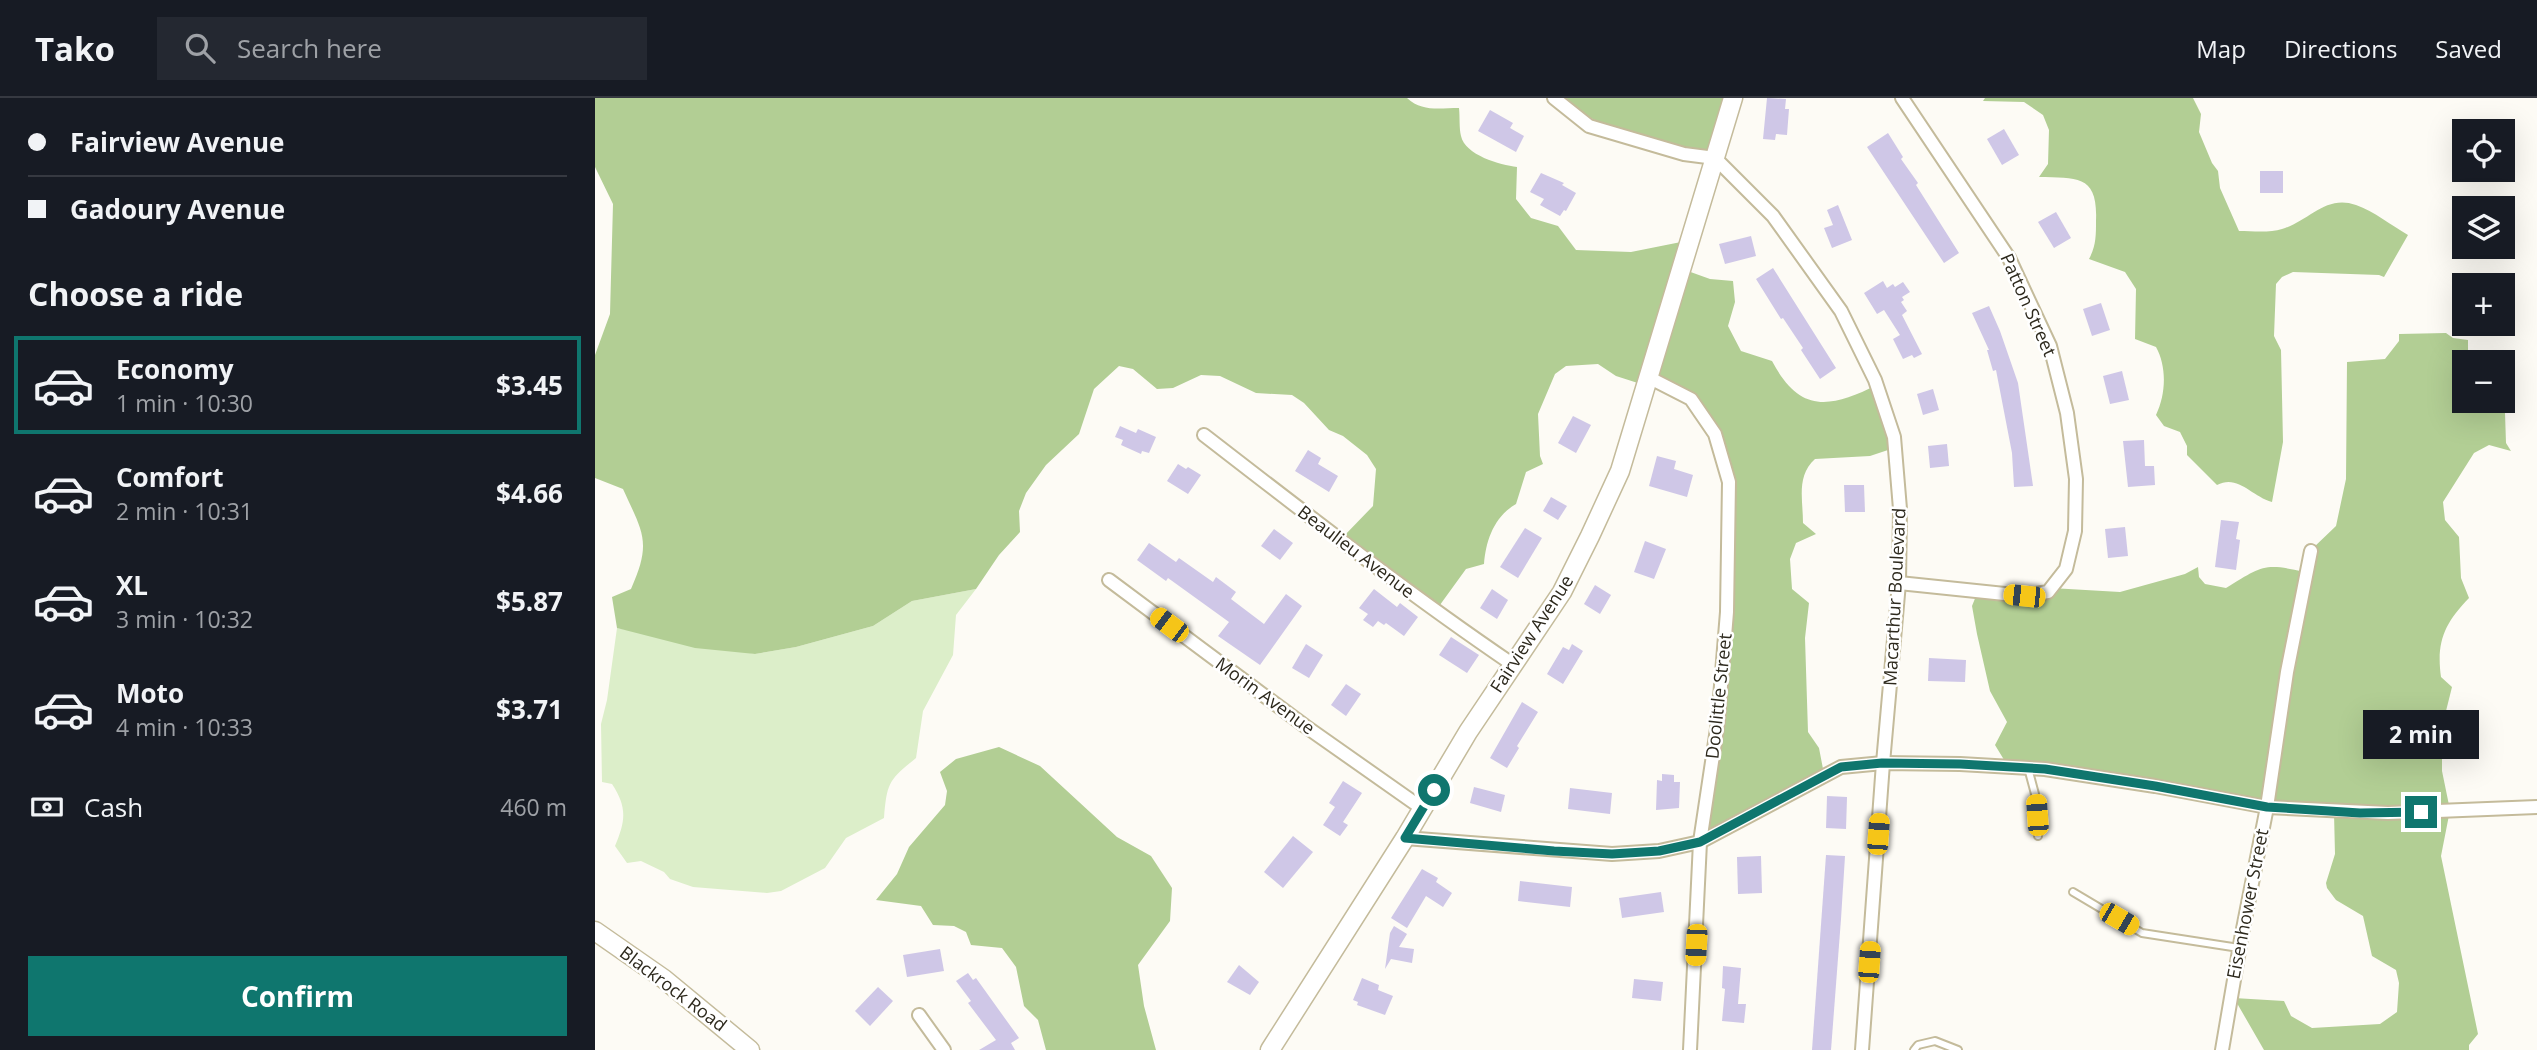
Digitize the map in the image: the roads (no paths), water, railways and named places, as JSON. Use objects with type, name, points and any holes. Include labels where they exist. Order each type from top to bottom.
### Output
[{"type":"main road","name":"Fairview Avenue","points":[[1270,1050],[1405,838],[1468,732],[1562,592],[1590,536],[1620,471],[1733,98]]},
{"type":"main road","name":"Blackrock Road","points":[[595,931],[664,979],[750,1050]]},
{"type":"street","points":[[1554,98],[1589,126],[1684,154],[1715,158]]},
{"type":"street","name":"Patton Street","points":[[1899,583],[2024,596],[2048,592],[2066,569],[2073,538],[2076,480],[2067,413],[2049,346],[2009,258],[1902,98]]},
{"type":"street","name":"Macarthur Boulevard","points":[[1715,158],[1773,216],[1841,312],[1875,380],[1894,437],[1900,509],[1899,583],[1882,763],[1862,1050]]},
{"type":"street","name":"Doolittle Street","points":[[1648,377],[1692,399],[1715,434],[1729,482],[1726,626],[1718,722],[1700,842],[1689,1050]]},
{"type":"street","name":"Beaulieu Avenue","points":[[1204,435],[1373,567],[1512,664]]},
{"type":"street","name":"Eisenhower Street","points":[[2222,1050],[2267,807],[2287,672],[2311,551]]},
{"type":"street","name":"Morin Avenue","points":[[1109,580],[1305,726],[1423,809]]},
{"type":"street","points":[[1405,838],[1612,854],[1659,851],[1700,842],[1841,767],[1882,763],[2028,768],[2155,786],[2267,807],[2388,813],[2537,807]]},
{"type":"street","points":[[919,1015],[944,1050]]},
{"type":"lane","points":[[2028,768],[2035,794],[2038,836]]},
{"type":"lane","points":[[2073,892],[2142,933],[2239,948]]},
{"type":"lane","points":[[1914,1050],[1917,1045],[1935,1041],[1958,1050]]}]
